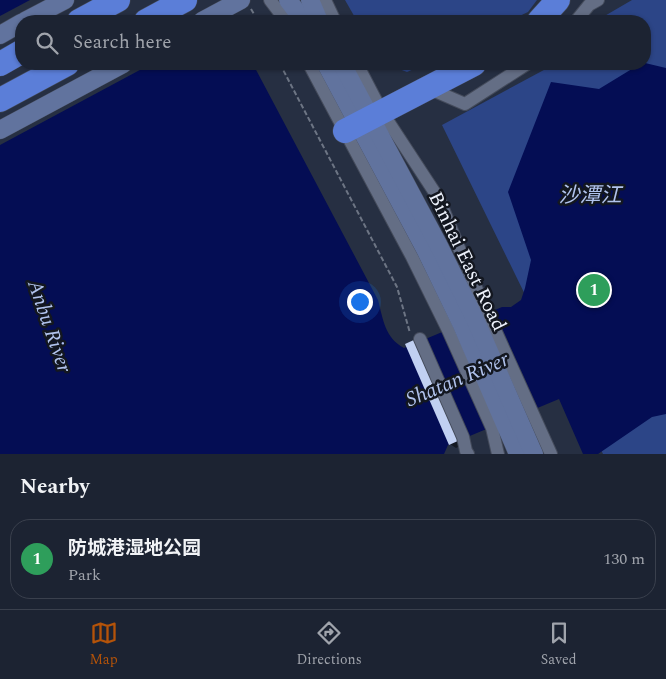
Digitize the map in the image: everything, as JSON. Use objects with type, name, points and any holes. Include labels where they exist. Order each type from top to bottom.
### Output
[{"type":"highway","points":[[90,15],[118,0]]},
{"type":"highway","points":[[157,15],[185,0]]},
{"type":"highway","points":[[544,15],[558,0]]},
{"type":"highway","points":[[0,64],[15,55]]},
{"type":"highway","points":[[0,100],[56,70]]},
{"type":"highway","points":[[364,121],[462,70]]},
{"type":"main road","points":[[36,15],[65,0]]},
{"type":"main road","points":[[288,0],[299,15]]},
{"type":"main road","points":[[310,0],[316,15]]},
{"type":"main road","points":[[218,15],[246,4]]},
{"type":"main road","points":[[0,35],[15,26]]},
{"type":"main road","points":[[0,130],[112,70]]},
{"type":"main road","points":[[330,70],[364,121]]},
{"type":"main road","points":[[344,70],[364,121]]},
{"type":"main road","name":"Binhai East Road","points":[[364,121],[426,251],[467,320],[512,421],[534,454]]},
{"type":"main road","name":"Binhai East Road","points":[[512,421],[518,454]]},
{"type":"street","points":[[270,0],[281,15]]},
{"type":"street","points":[[325,0],[333,15]]},
{"type":"street","points":[[581,15],[589,5],[598,0]]},
{"type":"street","points":[[315,70],[439,199],[467,320],[512,421],[551,454]]},
{"type":"street","points":[[358,70],[364,121]]},
{"type":"street","points":[[428,88],[465,104],[518,70]]},
{"type":"street","points":[[420,339],[463,437],[468,454]]},
{"type":"street","points":[[498,454],[512,421]]},
{"type":"path","points":[[246,4],[254,15]]},
{"type":"path","points":[[283,70],[397,287],[409,332],[420,339]]},
{"type":"shaded area","points":[[345,0],[537,0],[528,12],[522,15],[354,15]]},
{"type":"shaded area","name":"沙潭江","points":[[632,0],[666,0],[666,454],[603,454],[442,125],[544,70],[651,70],[651,15],[606,15]]},
{"type":"water","points":[[0,0],[222,0],[231,15],[15,15],[15,70],[256,70],[378,300],[383,321],[389,333],[404,348],[502,307],[511,307],[521,300],[531,260],[508,192],[551,82],[599,89],[630,70],[651,70],[651,64],[666,68],[666,414],[652,417],[598,454],[583,454],[559,399],[448,445],[444,454],[0,454]]},
{"type":"pier","points":[[30,0],[225,0],[233,15],[15,15],[15,70],[140,70],[0,145],[0,16]]},
{"type":"building","points":[[416,339],[460,440],[449,445],[405,344]]},
{"type":"place","name":"防城港湿地公园","points":[[594,290]]},
{"type":"water label","name":"Anbu River","points":[[50,326]]},
{"type":"water label","name":"Shatan River","points":[[457,379]]}]
